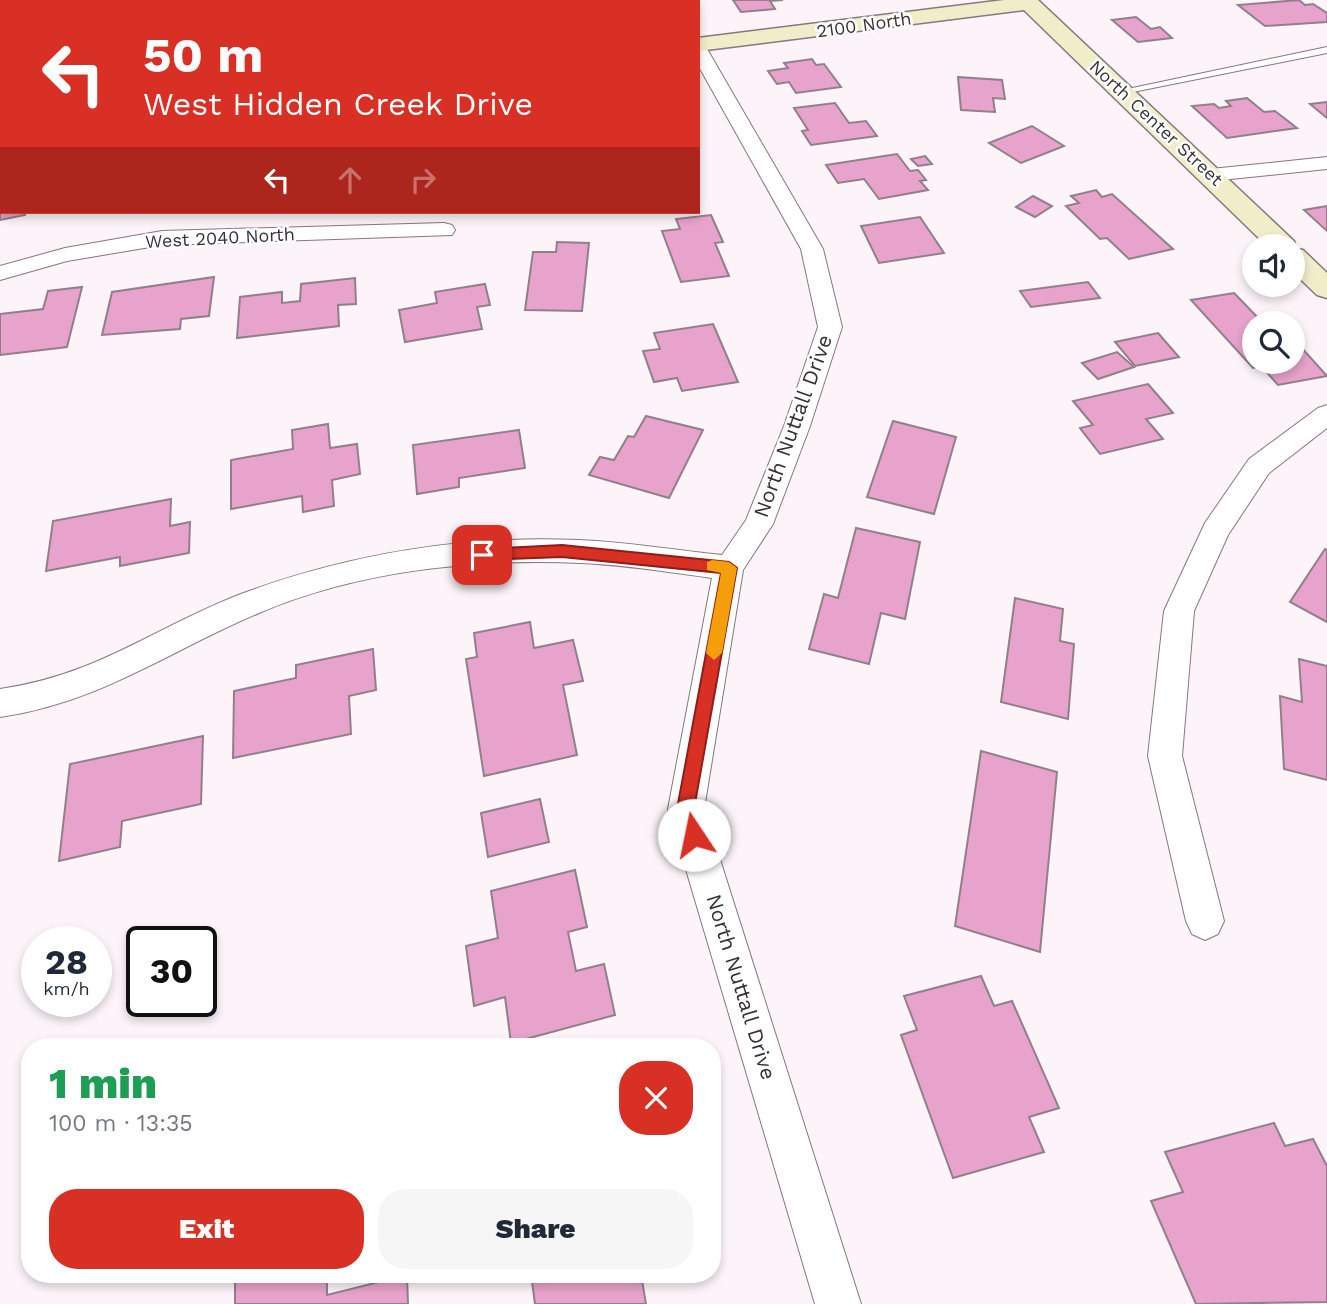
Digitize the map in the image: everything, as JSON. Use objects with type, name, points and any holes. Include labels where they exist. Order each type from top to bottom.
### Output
[{"type":"street","name":"2100 North","points":[[700,47],[1027,1]]},
{"type":"street","name":"North Center Street","points":[[1027,1],[1271,234]]},
{"type":"street","name":"North Nuttall Drive","points":[[700,51],[812,249],[830,327],[797,426],[759,524],[729,568],[685,809],[838,1304]]},
{"type":"street","points":[[1211,175],[1327,163]]},
{"type":"street","name":"West 2040 North","points":[[0,273],[65,255],[162,238],[444,230]]},
{"type":"street","points":[[1305,268],[1327,289]]},
{"type":"street","points":[[1205,921],[1165,756],[1179,611],[1215,531],[1259,466],[1327,414]]},
{"type":"street","points":[[0,703],[36,700],[114,673],[249,604],[351,572],[455,556],[562,551],[729,568]]},
{"type":"lane","points":[[1123,91],[1327,50]]},
{"type":"building","points":[[733,0],[783,0],[770,1],[775,9],[741,12]]},
{"type":"building","points":[[1299,0],[1305,5],[1313,4],[1327,13],[1327,22],[1265,26],[1238,5]]},
{"type":"building","points":[[1136,17],[1151,29],[1160,27],[1172,38],[1138,42],[1112,20]]},
{"type":"building","points":[[812,59],[816,65],[824,64],[841,87],[796,93],[789,82],[777,84],[768,71],[788,68],[784,63]]},
{"type":"building","points":[[958,77],[1002,80],[1005,99],[993,98],[995,112],[961,110]]},
{"type":"building","points":[[1247,98],[1264,112],[1275,111],[1297,128],[1227,138],[1192,106],[1214,104],[1219,108],[1231,106],[1226,101]]},
{"type":"building","points":[[1327,102],[1327,118],[1310,104]]},
{"type":"building","points":[[835,103],[849,123],[866,121],[877,136],[811,145],[802,131],[808,130],[794,108]]},
{"type":"building","points":[[1032,126],[1064,146],[1021,163],[989,143]]},
{"type":"building","points":[[897,154],[910,171],[918,170],[926,180],[920,181],[928,190],[879,199],[864,179],[838,183],[826,165]]},
{"type":"building","points":[[925,156],[932,164],[918,166],[911,159]]},
{"type":"building","points":[[1096,190],[1102,197],[1112,194],[1173,249],[1129,259],[1107,238],[1100,239],[1066,206],[1079,203],[1071,196]]},
{"type":"building","points":[[1033,196],[1052,206],[1035,217],[1016,207]]},
{"type":"building","points":[[1327,206],[1327,231],[1304,210]]},
{"type":"building","points":[[0,214],[25,214],[25,215],[0,220]]},
{"type":"building","points":[[711,215],[723,242],[715,243],[729,276],[681,282],[662,231],[680,229],[676,219]]},
{"type":"building","points":[[920,217],[944,253],[879,263],[861,226]]},
{"type":"building","points":[[557,242],[589,243],[582,311],[525,310],[533,252],[556,252]]},
{"type":"building","points":[[214,277],[209,316],[181,319],[180,329],[102,335],[112,292]]},
{"type":"building","points":[[355,278],[356,304],[338,305],[339,326],[237,338],[240,297],[282,292],[282,303],[300,301],[301,284]]},
{"type":"building","points":[[1088,282],[1100,298],[1031,307],[1020,291]]},
{"type":"building","points":[[485,284],[490,305],[477,307],[482,329],[405,342],[399,310],[437,303],[435,292]]},
{"type":"building","points":[[82,287],[67,347],[0,355],[0,314],[43,309],[48,291]]},
{"type":"building","points":[[1234,293],[1251,311],[1242,311],[1242,356],[1191,300]]},
{"type":"building","points":[[713,324],[738,382],[682,391],[677,378],[654,382],[643,351],[660,349],[654,333]]},
{"type":"building","points":[[1158,333],[1179,357],[1135,366],[1115,342]]},
{"type":"building","points":[[1305,351],[1327,376],[1278,385],[1268,374],[1305,374]]},
{"type":"building","points":[[1117,352],[1134,367],[1098,379],[1082,363]]},
{"type":"building","points":[[1148,384],[1173,413],[1146,419],[1163,439],[1100,454],[1080,428],[1093,425],[1073,401]]},
{"type":"building","points":[[646,416],[703,430],[669,498],[589,475],[600,457],[614,460],[628,436],[634,437]]},
{"type":"building","points":[[893,421],[956,437],[934,514],[867,497]]},
{"type":"building","points":[[328,424],[330,448],[357,444],[360,474],[332,480],[334,506],[303,512],[302,496],[231,509],[231,460],[293,449],[292,430]]},
{"type":"building","points":[[519,430],[525,468],[459,478],[459,487],[417,494],[413,445]]},
{"type":"building","points":[[171,499],[170,526],[190,522],[189,553],[120,566],[120,557],[46,571],[53,521]]},
{"type":"building","points":[[856,528],[920,542],[905,619],[881,613],[869,664],[809,649],[824,594],[838,598]]},
{"type":"building","points":[[1325,549],[1327,550],[1327,622],[1290,602]]},
{"type":"building","points":[[1015,598],[1063,609],[1060,641],[1074,644],[1068,719],[1001,702]]},
{"type":"building","points":[[530,622],[534,648],[573,640],[583,681],[563,685],[577,755],[484,776],[466,659],[477,657],[474,633]]},
{"type":"building","points":[[373,649],[376,690],[349,696],[351,734],[233,758],[234,691],[296,678],[296,665]]},
{"type":"building","points":[[1299,659],[1327,666],[1327,780],[1284,769],[1280,696],[1302,702]]},
{"type":"building","points":[[203,736],[201,804],[122,821],[120,847],[59,861],[70,764]]},
{"type":"building","points":[[981,751],[1057,772],[1040,952],[955,926]]},
{"type":"building","points":[[540,799],[549,842],[488,857],[481,813]]},
{"type":"building","points":[[575,870],[587,927],[568,932],[576,971],[604,964],[615,1015],[530,1038],[510,1038],[505,997],[474,1006],[466,946],[498,938],[491,891]]},
{"type":"building","points":[[981,976],[994,1006],[1012,1001],[1059,1108],[1029,1117],[1044,1152],[953,1178],[901,1035],[917,1030],[904,996]]},
{"type":"building","points":[[1274,1123],[1285,1146],[1313,1139],[1327,1166],[1327,1302],[1196,1304],[1151,1201],[1183,1192],[1165,1152]]},
{"type":"building","points":[[235,1283],[327,1283],[327,1295],[375,1283],[407,1283],[408,1304],[235,1304]]},
{"type":"building","points":[[532,1283],[642,1283],[646,1304],[535,1304]]},
{"type":"slow traffic","points":[[712,566],[729,568],[714,653]]},
{"type":"route","points":[[482,555],[562,551],[729,568],[685,809],[694,835]]}]
